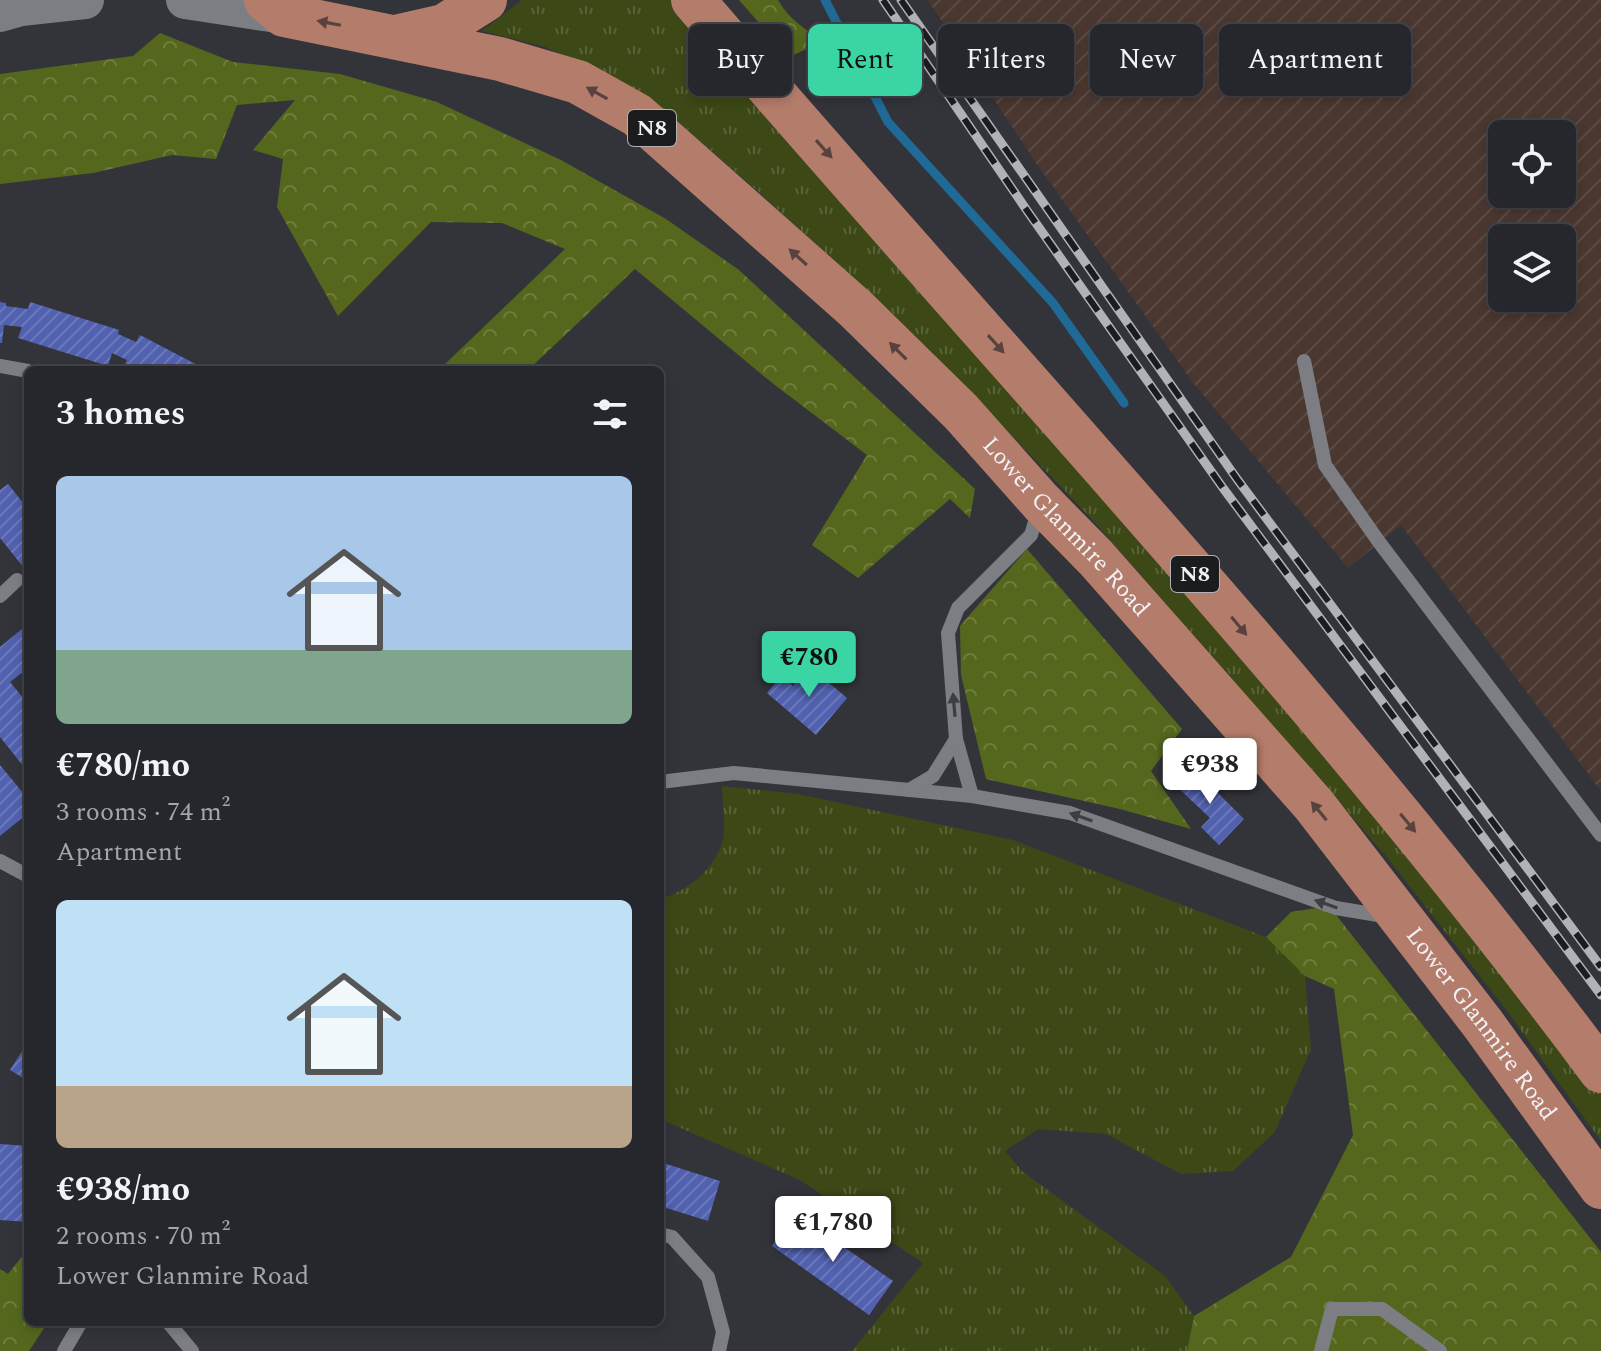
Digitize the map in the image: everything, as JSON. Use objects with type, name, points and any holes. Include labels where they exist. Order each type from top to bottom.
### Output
[{"type":"highway","name":"N8","points":[[275,7],[398,36],[444,26],[485,0]]},
{"type":"highway","name":"N8","points":[[693,0],[1041,394],[1427,847],[1601,1071]]},
{"type":"highway","name":"Lower Glanmire Road","points":[[398,36],[500,59],[578,82],[637,115],[856,309],[961,412],[1096,558],[1314,805],[1402,918],[1601,1187]]},
{"type":"main road","points":[[17,7],[85,0]]},
{"type":"main road","points":[[185,0],[275,7]]},
{"type":"lane","points":[[1304,361],[1325,465],[1379,542],[1601,835]]},
{"type":"lane","points":[[0,366],[24,370]]},
{"type":"lane","points":[[972,796],[956,739],[948,633],[958,608],[1031,535],[1041,502]]},
{"type":"lane","points":[[0,596],[17,580]]},
{"type":"lane","points":[[908,790],[933,776],[956,739]]},
{"type":"lane","points":[[664,782],[734,773],[972,796],[1070,813],[1336,908],[1402,918]]},
{"type":"lane","points":[[0,861],[24,874]]},
{"type":"lane","points":[[664,1235],[672,1237],[708,1277],[723,1332],[719,1351]]},
{"type":"lane","points":[[1321,1351],[1332,1309],[1382,1309],[1440,1351]]},
{"type":"lane","points":[[64,1351],[79,1326]]},
{"type":"lane","points":[[171,1326],[192,1351]]},
{"type":"shaded area","points":[[928,0],[1601,0],[1601,791],[1401,525],[1348,568],[1194,384],[992,96],[1074,96],[1074,24],[944,24]]},
{"type":"green space","points":[[522,0],[677,0],[698,24],[688,24],[688,96],[759,96],[1521,987],[1601,1094],[1601,1141],[1504,1007],[1386,856],[1090,517],[929,349],[674,118],[616,80],[545,47],[482,31]]},
{"type":"green space","points":[[739,0],[778,0],[787,13],[808,32],[808,48],[792,56],[792,24],[760,24]]},
{"type":"green space","points":[[160,33],[233,62],[340,74],[437,102],[561,160],[666,219],[739,270],[975,489],[970,518],[950,499],[858,578],[812,545],[867,455],[771,382],[635,269],[532,366],[443,366],[565,249],[502,223],[431,222],[338,316],[277,207],[283,159],[253,150],[295,100],[237,105],[216,159],[172,155],[93,173],[0,184],[0,74],[133,56]]},
{"type":"green space","points":[[1027,549],[1182,729],[1151,771],[1191,829],[1120,809],[986,779],[961,675],[960,626]]},
{"type":"green space","points":[[722,786],[798,794],[1013,840],[1266,937],[1305,976],[1311,1049],[1275,1132],[1233,1171],[1181,1174],[1106,1134],[1038,1129],[1005,1151],[1022,1171],[1165,1276],[1194,1316],[1187,1351],[852,1351],[923,1263],[800,1180],[664,1121],[664,898],[698,879],[718,854],[724,830]]},
{"type":"green space","points":[[1329,906],[1601,1252],[1601,1351],[1187,1351],[1194,1316],[1291,1257],[1353,1135],[1334,989],[1305,976],[1266,937],[1291,912]]},
{"type":"green space","points":[[24,1254],[24,1326],[45,1326],[29,1351],[0,1351],[0,1269],[8,1274]]},
{"type":"building","points":[[0,302],[6,303],[6,306],[28,309],[30,302],[119,330],[118,334],[136,342],[140,335],[199,366],[124,366],[127,360],[112,353],[108,366],[18,338],[22,327],[4,325],[0,343]]},
{"type":"building","points":[[8,484],[24,504],[24,568],[0,538],[0,490]]},
{"type":"building","points":[[24,627],[24,671],[10,682],[24,699],[24,767],[0,737],[0,647]]},
{"type":"building","points":[[809,666],[847,698],[816,735],[767,693],[781,676],[793,686]]},
{"type":"building","points":[[0,765],[24,794],[24,816],[0,836]]},
{"type":"building","points":[[1191,766],[1244,819],[1219,845],[1201,827],[1210,818],[1174,784]]},
{"type":"building","points":[[24,1048],[24,1079],[10,1070]]},
{"type":"building","points":[[0,1144],[24,1146],[24,1222],[0,1220]]},
{"type":"building","points":[[664,1163],[720,1181],[708,1221],[664,1207]]},
{"type":"building","points":[[795,1213],[893,1281],[869,1315],[772,1246]]},
{"type":"waterway","points":[[825,0],[888,122],[1053,303],[1124,403]]},
{"type":"railway","points":[[883,0],[1223,488],[1601,995]]},
{"type":"railway","points":[[901,0],[1237,479],[1601,967]]}]
